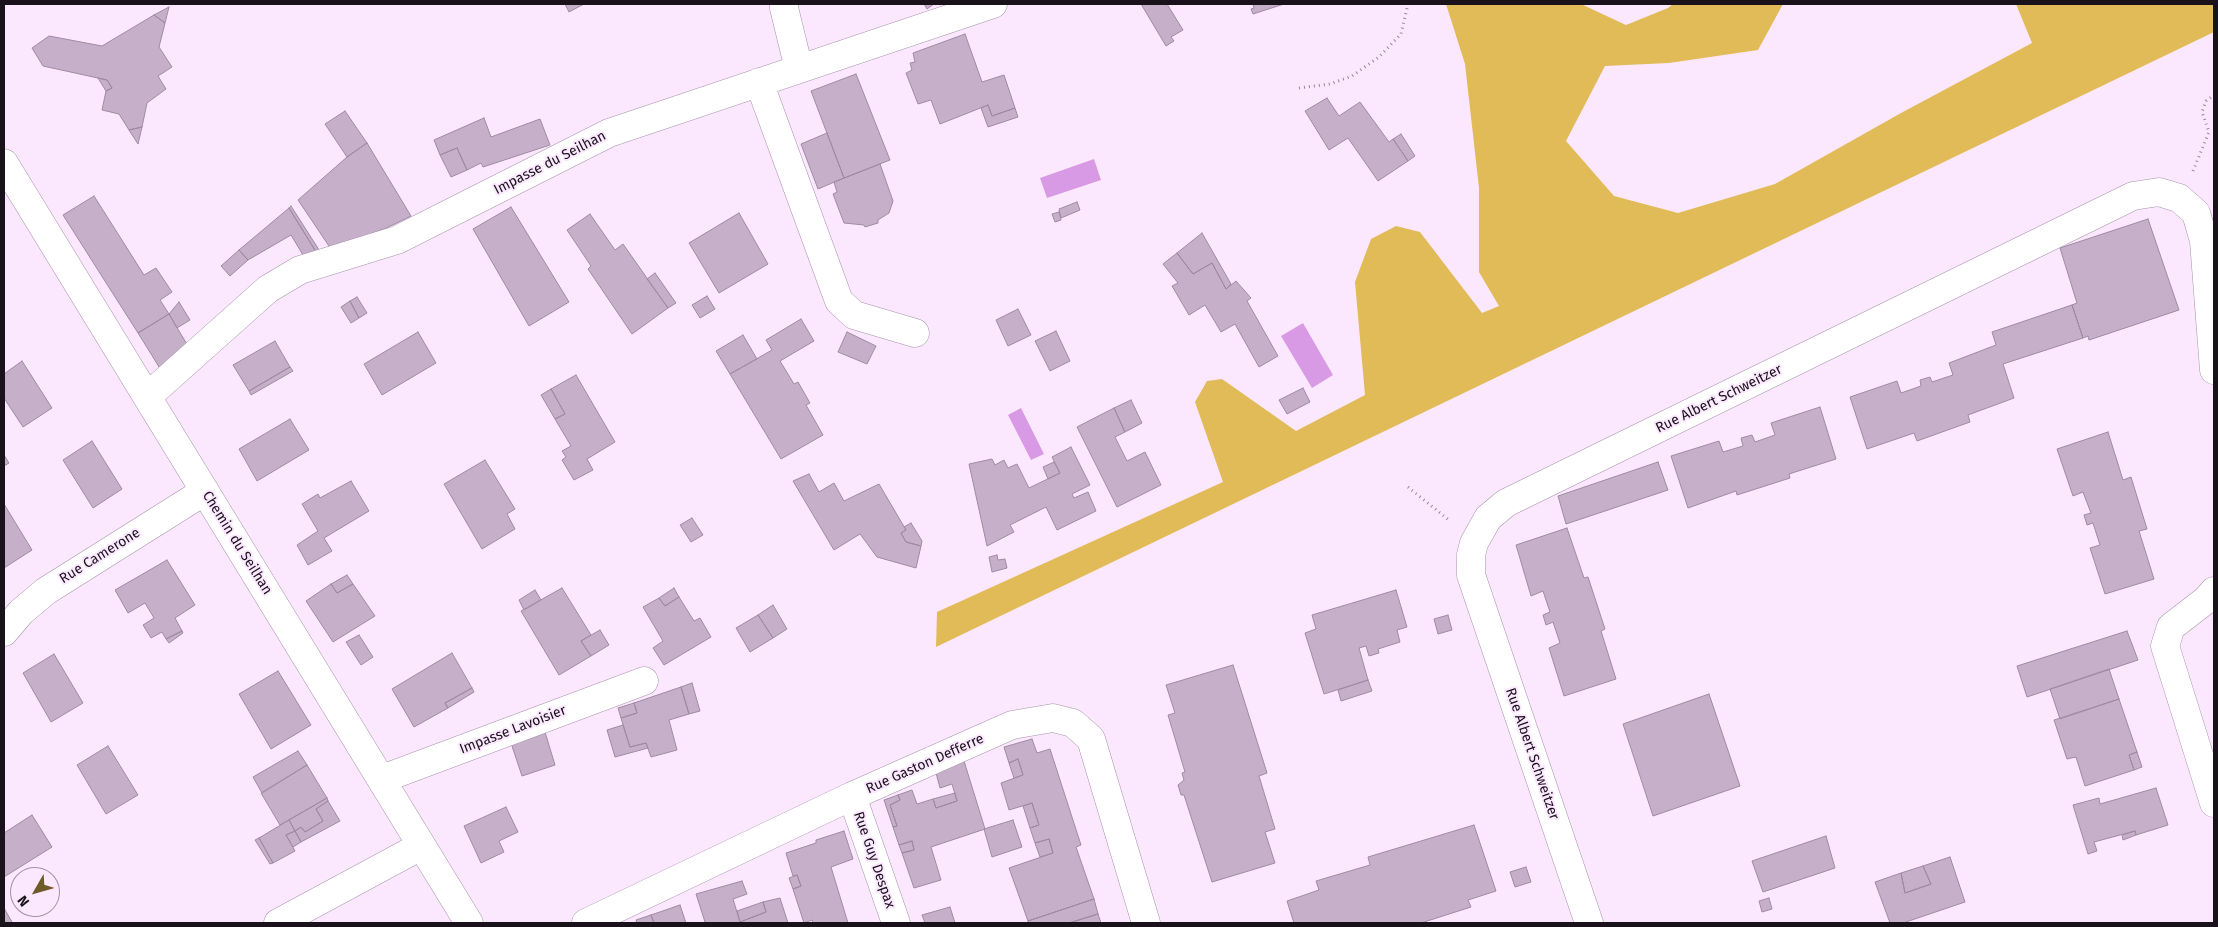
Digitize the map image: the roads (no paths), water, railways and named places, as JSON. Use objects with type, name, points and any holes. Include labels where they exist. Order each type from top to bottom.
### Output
[{"type":"street","points":[[784,4],[799,69]]},
{"type":"street","name":"Impasse du Seilhan","points":[[147,397],[268,289],[300,270],[397,240],[609,133],[993,4]]},
{"type":"street","points":[[759,82],[839,301],[854,315],[915,333]]},
{"type":"street","name":"Chemin du Seilhan","points":[[4,163],[469,923]]},
{"type":"street","name":"Rue Albert Schweitzer","points":[[1589,923],[1472,575],[1471,555],[1474,543],[1488,518],[1506,503],[2134,196],[2159,192],[2179,198],[2196,213],[2204,241],[2214,370]]},
{"type":"street","name":"Rue Camerone","points":[[4,632],[21,612],[46,591],[205,491]]},
{"type":"street","points":[[2214,591],[2206,600],[2170,627],[2165,646],[2214,803]]},
{"type":"street","name":"Impasse Lavoisier","points":[[382,779],[644,681]]},
{"type":"street","name":"Rue Gaston Defferre","points":[[586,923],[852,796],[1012,724],[1053,718],[1073,723],[1091,739],[1146,923]]},
{"type":"street","name":"Rue Guy Despax","points":[[852,796],[896,923]]},
{"type":"street","points":[[278,923],[421,846]]}]
